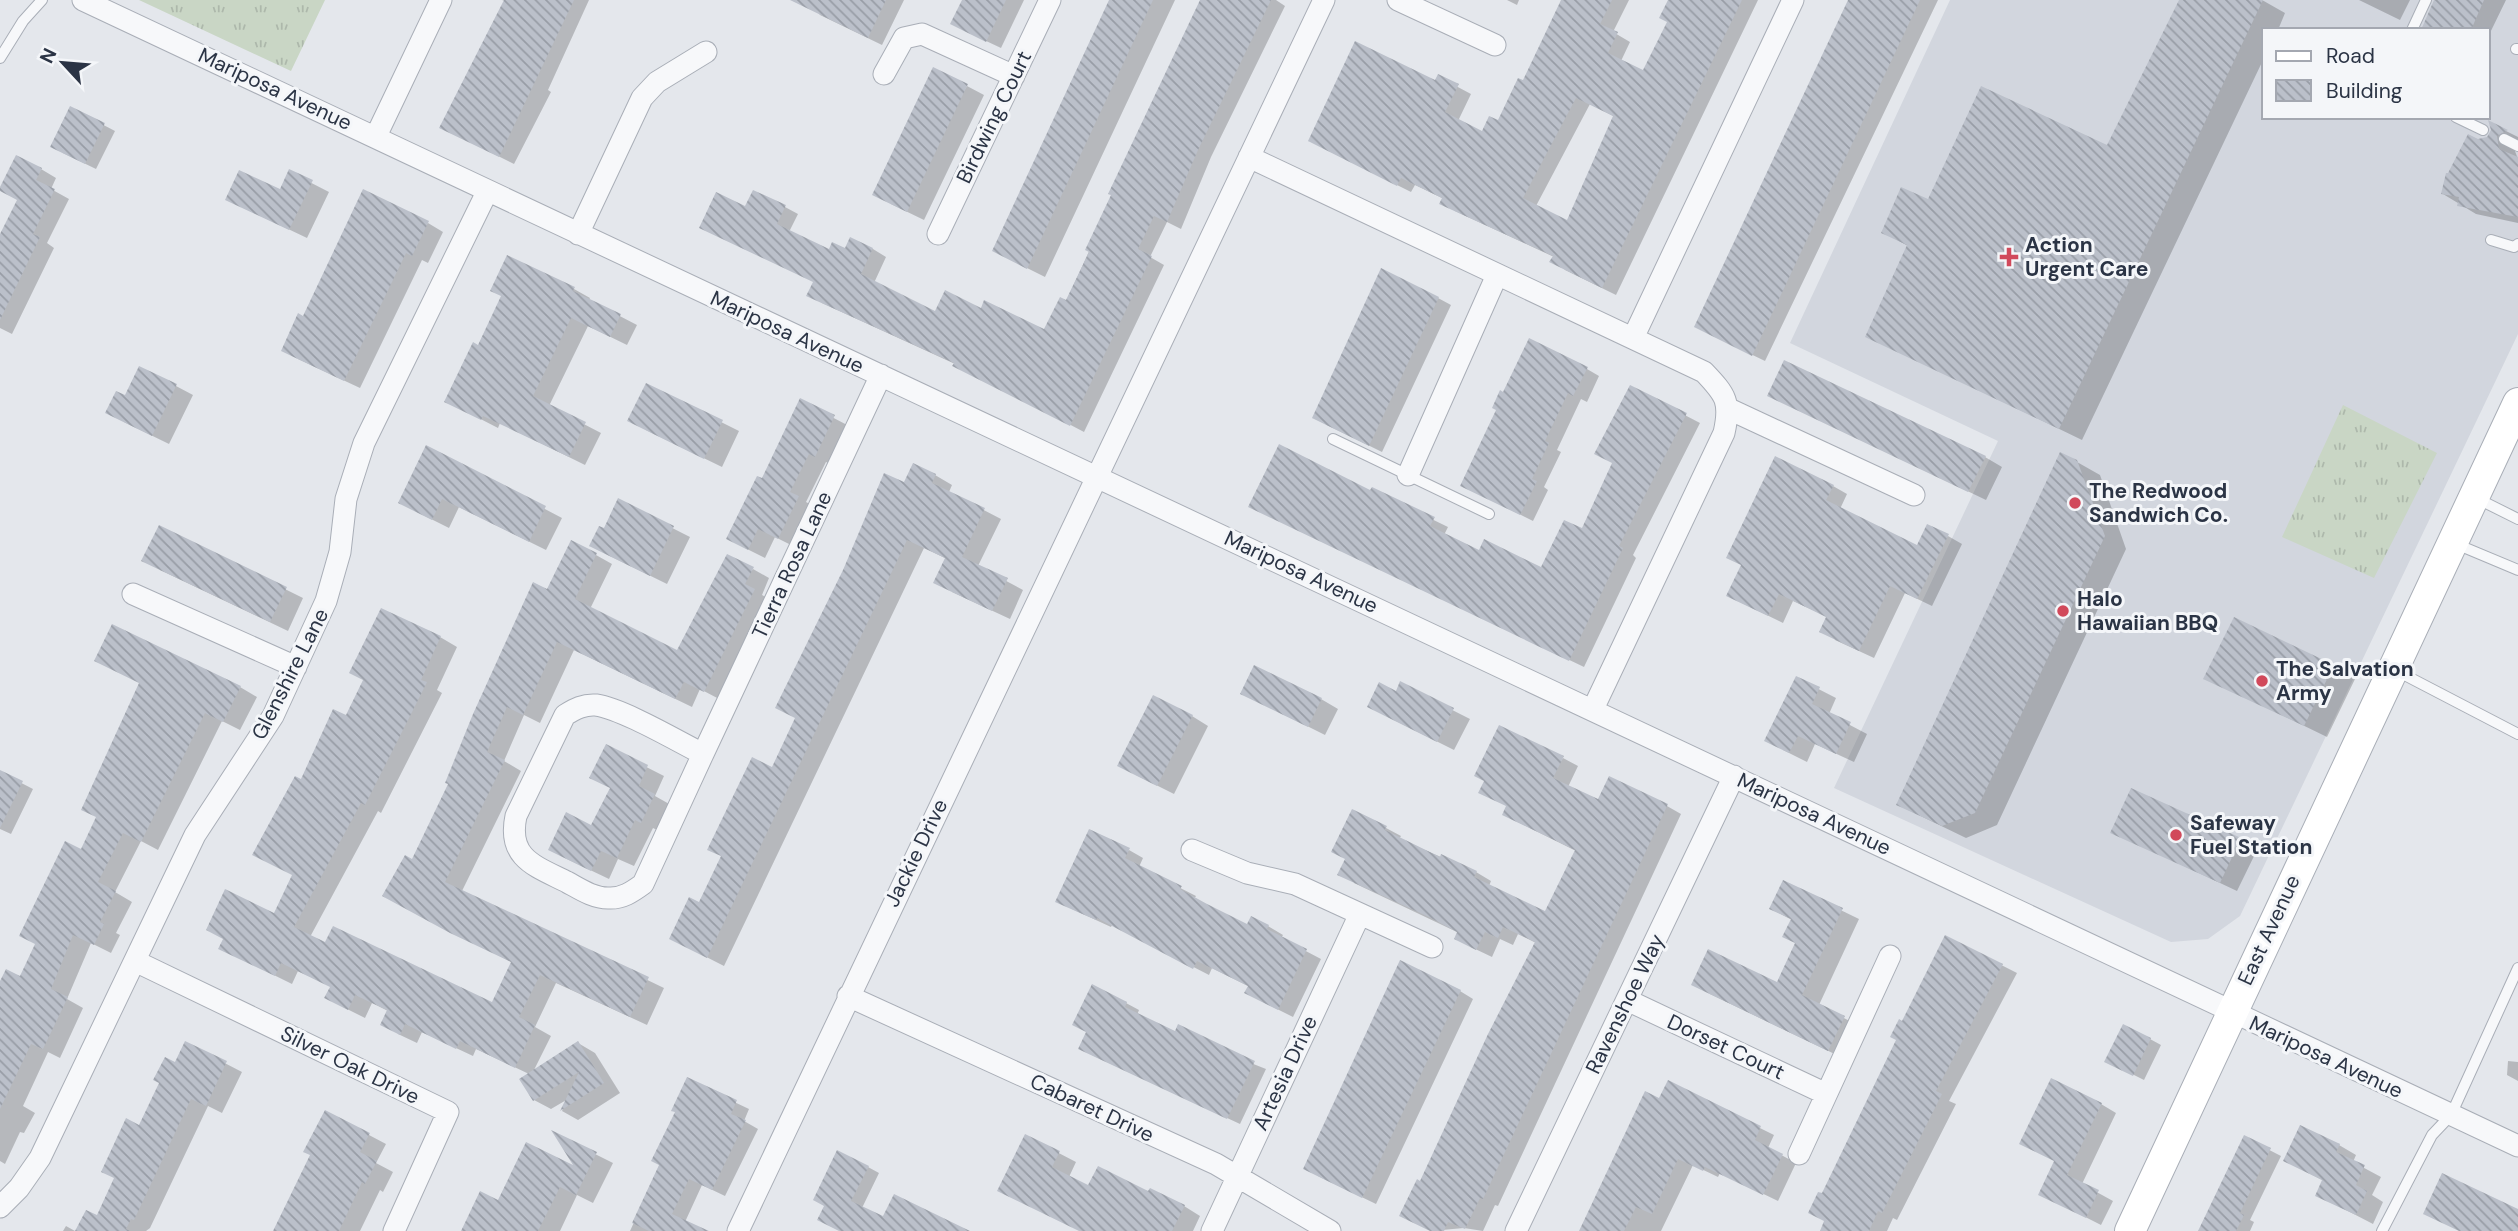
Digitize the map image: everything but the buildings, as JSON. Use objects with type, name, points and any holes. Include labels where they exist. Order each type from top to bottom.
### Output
[{"type":"main road","name":"East Avenue","points":[[2130,1231],[2518,403]]},
{"type":"street","name":"Mariposa Avenue","points":[[83,0],[2518,1146]]},
{"type":"street","points":[[376,136],[441,0]]},
{"type":"street","name":"Birdwing Court","points":[[938,234],[1050,0]]},
{"type":"street","name":"Jackie Drive","points":[[738,1231],[1324,0]]},
{"type":"street","points":[[1398,0],[1495,45]]},
{"type":"street","points":[[1633,338],[1793,0]]},
{"type":"street","points":[[884,74],[904,38],[922,34],[1014,76]]},
{"type":"street","points":[[578,234],[642,98],[657,82],[706,52]]},
{"type":"street","points":[[1249,158],[1704,372],[1721,389],[1729,409],[1724,433],[1593,709]]},
{"type":"street","name":"Glenshire Lane","points":[[0,1207],[19,1188],[40,1158],[195,835],[273,716],[327,601],[340,552],[346,499],[364,443],[488,192]]},
{"type":"street","points":[[1408,475],[1497,275]]},
{"type":"street","name":"Tierra Rosa Lane","points":[[702,754],[612,710],[596,705],[580,706],[565,715],[516,816],[512,833],[516,847],[525,860],[591,895],[609,899],[628,895],[643,884],[881,375]]},
{"type":"street","points":[[1729,409],[1914,495]]},
{"type":"street","points":[[133,594],[296,667]]},
{"type":"street","name":"Ravenshoe Way","points":[[1516,1231],[1734,776]]},
{"type":"street","points":[[1192,850],[1247,873],[1295,884],[1359,916],[1432,947]]},
{"type":"street","name":"Artesia Drive","points":[[1212,1231],[1359,916]]},
{"type":"street","points":[[1798,1154],[1890,956]]},
{"type":"street","name":"Silver Oak Drive","points":[[135,961],[448,1112],[394,1231]]},
{"type":"street","name":"Cabaret Drive","points":[[848,996],[1237,1175],[1331,1231]]},
{"type":"street","name":"Dorset Court","points":[[1627,1000],[1825,1093]]},
{"type":"lane","points":[[0,58],[23,21],[42,0]]},
{"type":"lane","points":[[2413,28],[2426,0]]},
{"type":"lane","points":[[2460,119],[2483,130]]},
{"type":"lane","points":[[2504,139],[2518,146]]},
{"type":"lane","points":[[2491,240],[2514,247],[2518,244]]},
{"type":"lane","points":[[1333,439],[1489,514]]},
{"type":"lane","points":[[2473,497],[2518,519]]},
{"type":"lane","points":[[2452,542],[2518,570]]},
{"type":"lane","points":[[2393,669],[2518,734]]},
{"type":"lane","points":[[2382,1231],[2432,1135],[2451,1115],[2518,968]]},
{"type":"shaded area","points":[[1950,0],[2518,0],[2518,334],[2240,916],[2208,939],[2171,942],[1834,788],[1998,441],[1790,343]]},
{"type":"green space","points":[[139,0],[325,0],[291,71]]},
{"type":"green space","points":[[2343,405],[2437,453],[2374,578],[2282,537]]},
{"type":"place","name":"Action Urgent Care","points":[[2009,257]]},
{"type":"place","name":"The Redwood Sandwich Co.","points":[[2075,503]]},
{"type":"place","name":"Halo Hawaiian BBQ","points":[[2063,611]]},
{"type":"place","name":"The Salvation Army","points":[[2262,681]]},
{"type":"place","name":"Safeway Fuel Station","points":[[2176,835]]}]
